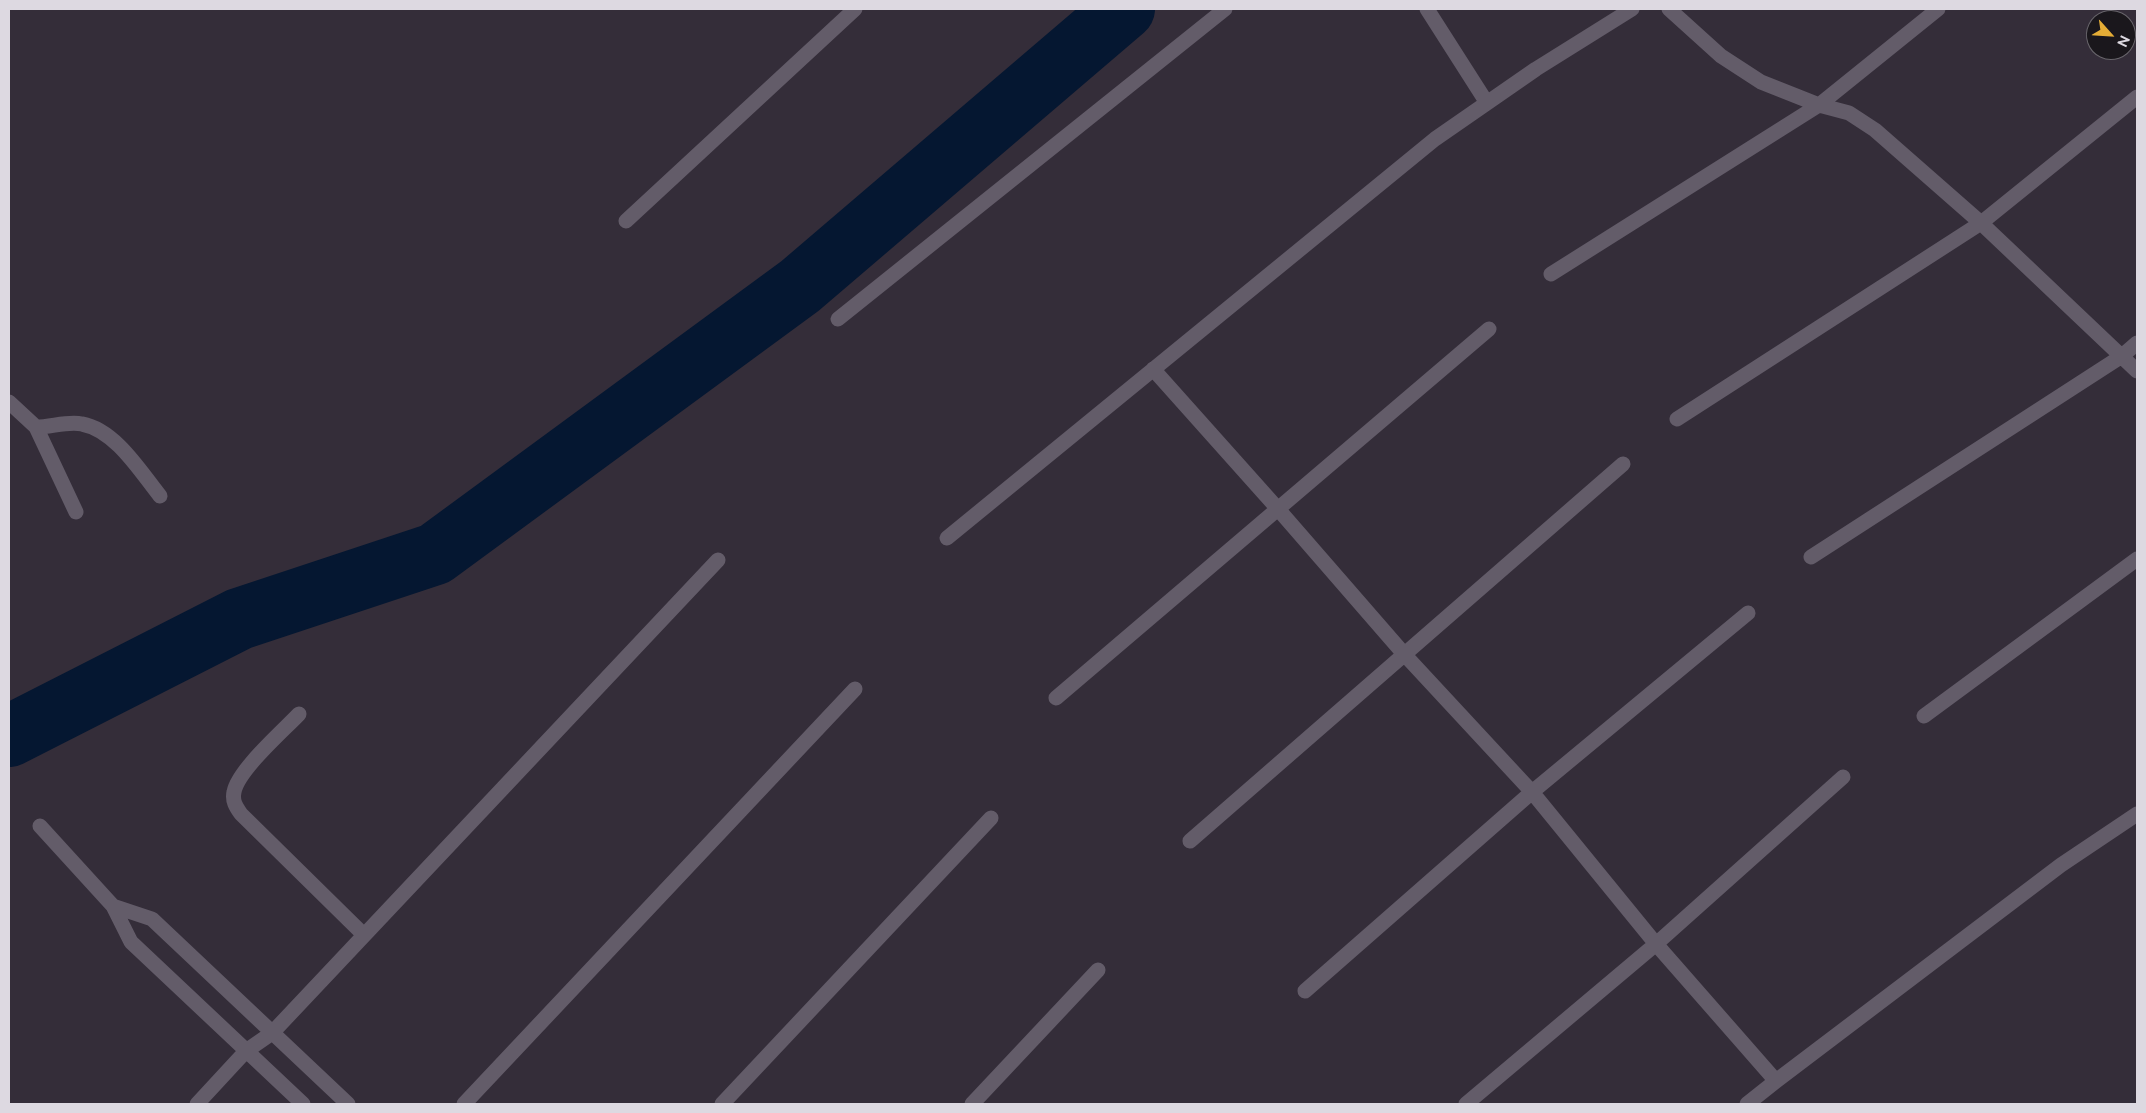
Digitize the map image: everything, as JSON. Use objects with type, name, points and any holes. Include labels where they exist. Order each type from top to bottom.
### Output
[{"type":"street","points":[[626,222],[854,9]]},
{"type":"street","points":[[838,319],[1225,9]]},
{"type":"street","points":[[1427,9],[1487,103]]},
{"type":"street","points":[[947,538],[1435,139],[1536,69],[1632,9]]},
{"type":"street","points":[[1669,9],[1721,56],[1761,82],[1819,105],[1848,113],[1875,130],[1981,223],[2137,372]]},
{"type":"street","points":[[1551,274],[1819,105],[1938,9]]},
{"type":"street","points":[[1677,419],[1981,223],[2137,97]]},
{"type":"street","points":[[1056,698],[1489,329]]},
{"type":"street","points":[[1811,557],[2122,356],[2137,343]]},
{"type":"street","points":[[1153,369],[1404,654],[1532,792],[1656,944],[1776,1080]]},
{"type":"street","points":[[9,402],[36,427],[76,512]]},
{"type":"street","points":[[36,427],[75,423],[96,428],[110,436],[160,496]]},
{"type":"street","points":[[1190,841],[1624,464]]},
{"type":"street","points":[[1924,716],[2137,559]]},
{"type":"street","points":[[196,1104],[246,1051],[272,1033],[718,560]]},
{"type":"street","points":[[1305,991],[1532,792],[1748,613]]},
{"type":"street","points":[[464,1104],[855,689]]},
{"type":"street","points":[[299,714],[247,768],[234,791],[234,804],[241,814],[364,936]]},
{"type":"street","points":[[1466,1104],[1656,944],[1843,777]]},
{"type":"street","points":[[1747,1104],[1776,1080],[2061,865],[2137,814]]},
{"type":"street","points":[[722,1104],[991,818]]},
{"type":"street","points":[[40,826],[113,906],[131,942],[303,1104]]},
{"type":"street","points":[[113,906],[152,920],[348,1104]]},
{"type":"street","points":[[972,1104],[1098,970]]},
{"type":"waterway","points":[[9,736],[239,619],[435,554],[800,286],[1124,9]]}]
